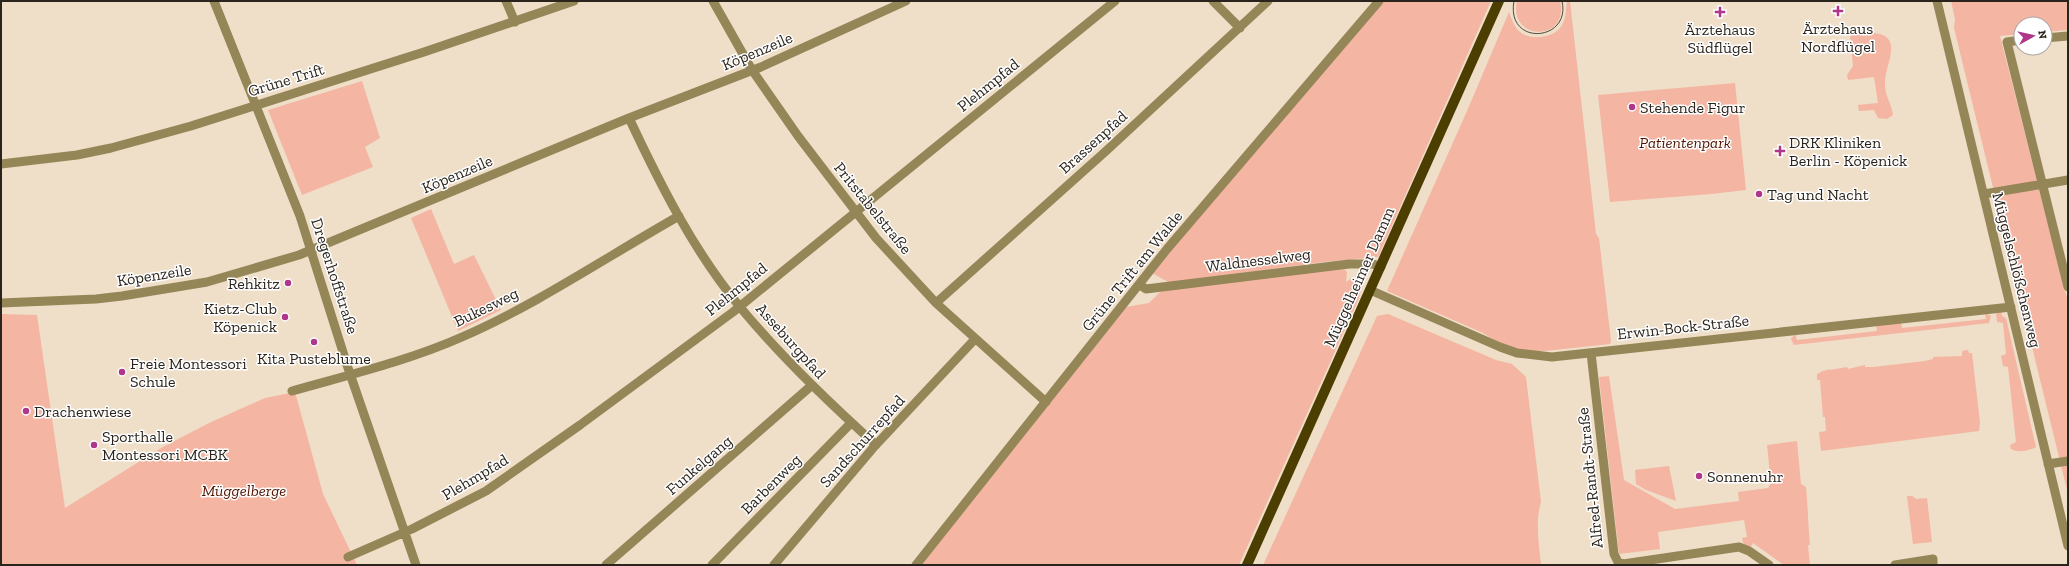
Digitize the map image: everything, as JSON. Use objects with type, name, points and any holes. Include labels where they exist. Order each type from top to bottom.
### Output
[{"type":"main road","name":"Müggelheimer Damm","points":[[1247,565],[1499,1]]},
{"type":"street","name":"Dregerhoffstraße","points":[[214,1],[289,187],[312,251],[416,565]]},
{"type":"street","points":[[506,1],[515,22]]},
{"type":"street","name":"Grüne Trift","points":[[1,164],[50,159],[111,148],[191,126],[515,22],[574,1]]},
{"type":"street","name":"Pritstabelstraße","points":[[713,1],[752,70],[798,136],[855,212],[896,261],[936,303],[1046,402]]},
{"type":"street","name":"Köpenzeile","points":[[1,303],[96,299],[187,286],[244,272],[312,251],[629,118],[752,70],[854,26],[906,1]]},
{"type":"street","name":"Plehmpfad","points":[[348,557],[405,532],[476,496],[512,474],[584,422],[739,306],[1114,1]]},
{"type":"street","points":[[1213,1],[1240,28]]},
{"type":"street","name":"Brassenpfad","points":[[936,303],[1106,151],[1268,1]]},
{"type":"street","name":"Grüne Trift am Walde","points":[[916,565],[1140,285],[1167,249],[1379,1]]},
{"type":"street","name":"Müggelschlößchenweg","points":[[1937,1],[2012,307],[2068,546]]},
{"type":"street","points":[[2053,37],[2068,36]]},
{"type":"street","points":[[2013,41],[2007,42],[2068,287]]},
{"type":"street","name":"Asseburgpfad","points":[[629,118],[657,177],[679,216],[704,258],[739,306],[811,386],[876,445]]},
{"type":"street","points":[[1984,194],[2068,180]]},
{"type":"street","name":"Bukesweg","points":[[292,391],[352,374],[464,336],[528,303],[679,216]]},
{"type":"street","name":"Waldnesselweg","points":[[1140,285],[1146,289],[1349,264],[1373,264],[1381,267]]},
{"type":"street","name":"Erwin-Bock-Straße","points":[[1370,290],[1517,353],[1552,357],[2012,307]]},
{"type":"street","name":"Sandschurrepfad","points":[[774,565],[876,445],[975,339]]},
{"type":"street","name":"Alfred-Randt-Straße","points":[[1591,353],[1614,554],[1618,562],[1623,564],[1739,547],[1750,551],[1769,565]]},
{"type":"street","name":"Funkelgang","points":[[606,565],[811,386]]},
{"type":"street","name":"Barbenweg","points":[[712,565],[851,423]]},
{"type":"street","points":[[2048,464],[2068,460]]},
{"type":"street","points":[[1895,565],[1933,559],[1933,565]]},
{"type":"green space","points":[[1382,1],[1491,1],[1378,257],[1324,262],[1170,283],[1152,273]]},
{"type":"green space","points":[[1517,1],[1560,1],[1561,14],[1556,24],[1548,30],[1539,32],[1529,30],[1521,24],[1517,14]]},
{"type":"green space","points":[[1567,1],[1570,1],[1596,234],[1599,238],[1611,341],[1610,344],[1535,352],[1505,347],[1483,333],[1387,291],[1509,12],[1515,26],[1521,33],[1532,37],[1545,36],[1556,32],[1562,25]]},
{"type":"green space","points":[[1951,1],[2068,1],[2068,30],[2053,31],[2053,16],[2013,16],[2013,35],[2000,36],[2068,302],[2068,494],[1954,28],[1955,19]]},
{"type":"green space","points":[[1874,33],[1884,35],[1889,40],[1891,46],[1885,85],[1893,115],[1887,119],[1878,118],[1874,110],[1859,111],[1858,105],[1878,103],[1874,77],[1848,80],[1847,75],[1853,66],[1850,35]]},
{"type":"green space","points":[[362,81],[380,138],[365,147],[373,167],[302,195],[268,110]]},
{"type":"green space","name":"Patientenpark","points":[[1735,83],[1746,190],[1610,202],[1598,95]]},
{"type":"green space","points":[[431,209],[454,264],[474,255],[501,310],[458,331],[411,218]]},
{"type":"green space","points":[[1344,269],[1347,272],[1346,282],[1352,278],[1353,282],[1362,286],[1359,298],[1239,565],[921,565],[1126,307],[1149,303],[1160,292],[1176,288]]},
{"type":"green space","points":[[2001,311],[2002,316],[2006,318],[2036,447],[2030,450],[2014,450],[2011,449],[2010,445],[2016,442],[2008,367],[2003,366],[2001,356],[2006,354],[2003,323],[1997,322],[1996,314]]},
{"type":"green space","points":[[1985,313],[1991,316],[1989,323],[1794,345],[1791,339],[1795,334],[1797,340],[1877,331],[1876,325],[1901,322],[1902,328],[1986,319]]},
{"type":"green space","name":"Müggelberge","points":[[1,314],[37,315],[65,508],[161,448],[209,423],[265,398],[295,392],[323,494],[357,565],[1,565]]},
{"type":"green space","points":[[1388,314],[1496,360],[1512,364],[1526,377],[1541,502],[1538,525],[1541,565],[1263,565],[1377,316]]},
{"type":"green space","points":[[1968,350],[1969,353],[1972,353],[1980,423],[1979,431],[1821,451],[1819,432],[1826,431],[1825,417],[1823,417],[1820,380],[1817,380],[1817,374],[1830,369],[1847,367],[1848,369],[1865,365],[1865,367],[1873,367],[1925,361],[1933,359],[1933,357],[1962,356],[1962,351]]},
{"type":"green space","points":[[1609,376],[1624,480],[1675,509],[1739,501],[1738,492],[1768,488],[1771,483],[1767,445],[1797,441],[1801,484],[1806,487],[1810,565],[1784,565],[1753,543],[1750,548],[1744,545],[1742,538],[1747,537],[1744,520],[1658,532],[1660,549],[1619,554],[1599,377]]},
{"type":"green space","points":[[1669,466],[1676,501],[1646,490],[1636,484],[1635,470]]},
{"type":"green space","points":[[1907,496],[1912,496],[1916,499],[1927,498],[1932,542],[1913,544]]},
{"type":"tram line","points":[[1514,1],[1514,16],[1519,26],[1528,32],[1538,34],[1549,31],[1557,25],[1562,15],[1562,1]]},
{"type":"place","name":"Ärztehaus Nordflügel","points":[[1838,11]]},
{"type":"place","name":"Ärztehaus Südflügel","points":[[1720,12]]},
{"type":"place","name":"Stehende Figur","points":[[1632,107]]},
{"type":"place","name":"DRK Kliniken Berlin - Köpenick","points":[[1780,151]]},
{"type":"place","name":"Tag und Nacht","points":[[1759,194]]},
{"type":"place","name":"Rehkitz","points":[[288,283]]},
{"type":"place","name":"Kietz-Club Köpenick","points":[[285,317]]},
{"type":"place","name":"Kita Pusteblume","points":[[314,342]]},
{"type":"place","name":"Freie Montessori Schule","points":[[122,372]]},
{"type":"place","name":"Drachenwiese","points":[[26,411]]},
{"type":"place","name":"Sporthalle Montessori MCBK","points":[[94,445]]},
{"type":"place","name":"Sonnenuhr","points":[[1699,476]]}]
